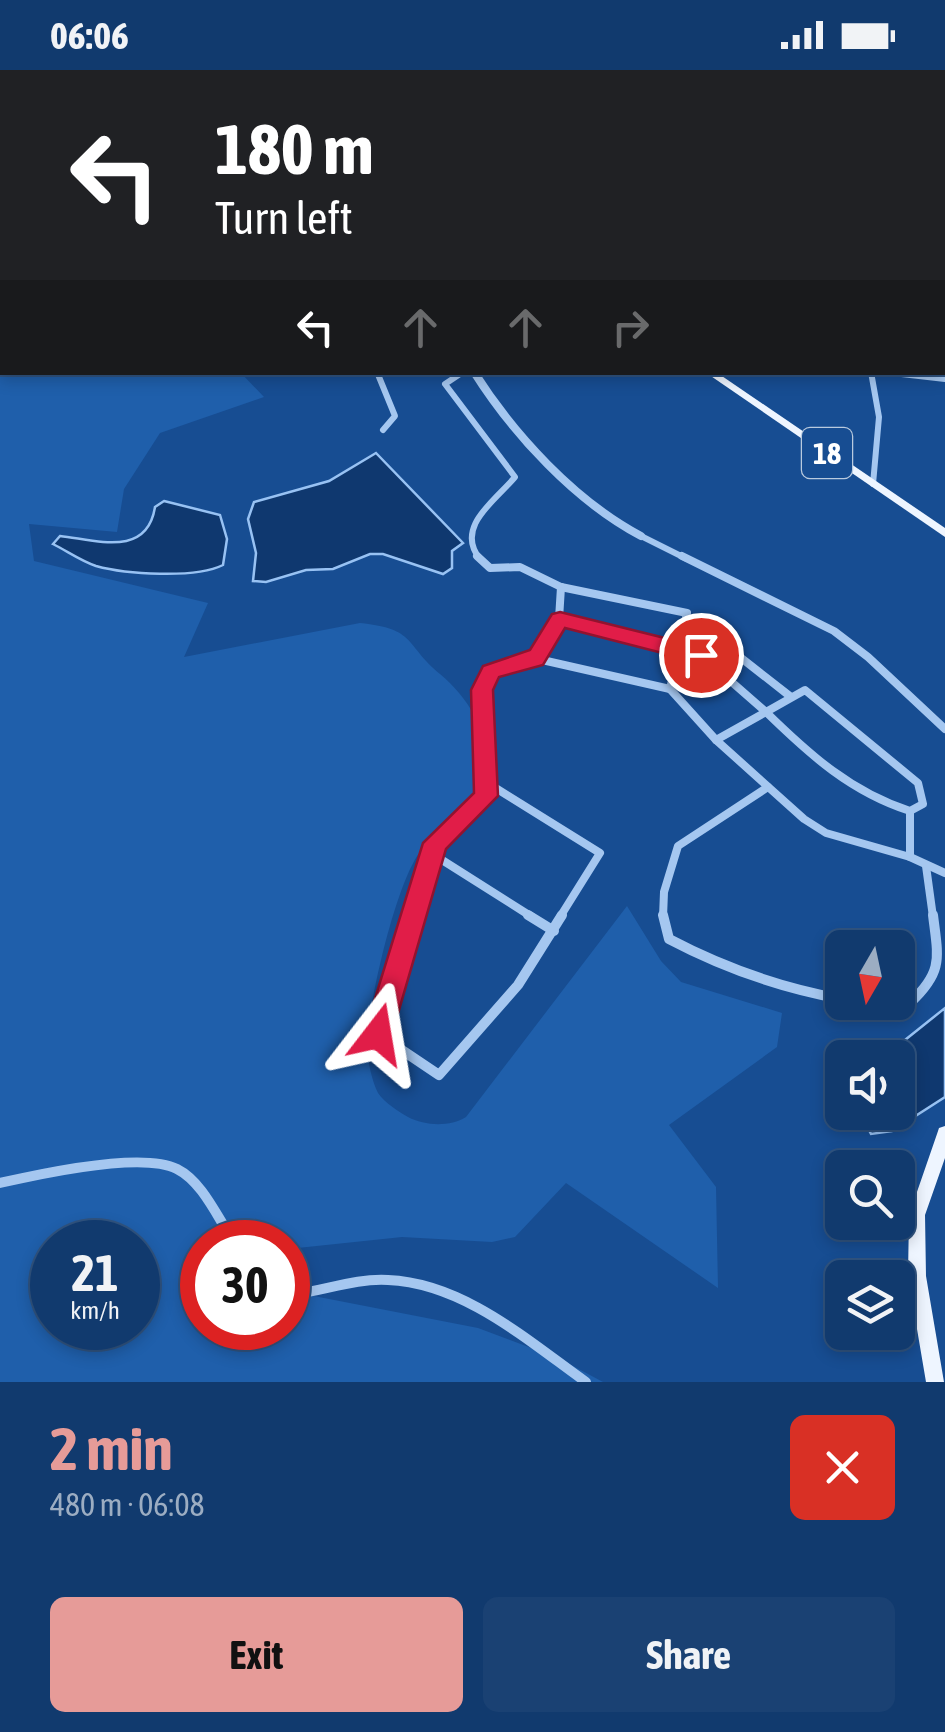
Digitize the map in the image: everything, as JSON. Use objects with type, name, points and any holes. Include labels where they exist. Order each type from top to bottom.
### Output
[{"type":"main road","name":"18","points":[[713,375],[945,533]]},
{"type":"main road","points":[[935,1382],[917,1276],[917,1215],[945,1134]]},
{"type":"street","points":[[378,375],[396,416],[383,430]]},
{"type":"street","points":[[458,375],[445,384],[515,476],[476,518],[469,536],[471,546],[490,568],[520,568],[561,586],[688,613],[670,690]]},
{"type":"street","points":[[476,375],[488,397],[589,501],[618,525],[834,631],[868,657],[945,729]]},
{"type":"street","points":[[872,375],[879,417],[873,484]]},
{"type":"street","points":[[910,375],[945,379]]},
{"type":"street","points":[[536,659],[560,619],[561,586]]},
{"type":"street","points":[[560,619],[701,655],[766,712],[843,783],[884,804],[910,810],[923,804],[918,783],[805,690],[791,697],[766,712],[716,740]]},
{"type":"street","points":[[683,631],[716,638],[791,697]]},
{"type":"street","points":[[486,782],[600,852],[518,985],[439,1075],[378,1034],[435,843],[486,796],[484,680],[491,671],[529,658],[670,690],[716,740],[804,819],[826,833],[910,857],[945,873]]},
{"type":"street","points":[[768,787],[678,846],[660,909],[662,922],[669,939],[701,955],[763,978],[825,994]]},
{"type":"street","points":[[910,810],[910,857]]},
{"type":"street","points":[[431,853],[554,931]]},
{"type":"street","points":[[915,998],[929,984],[939,962],[926,866]]},
{"type":"street","points":[[0,1182],[49,1170],[164,1164],[188,1177],[218,1220]]},
{"type":"street","points":[[310,1291],[356,1281],[425,1283],[476,1306],[586,1382]]},
{"type":"shaded area","points":[[0,375],[243,375],[264,397],[160,433],[124,489],[117,532],[29,524],[34,561],[208,603],[184,657],[360,623],[391,629],[408,640],[455,688],[477,721],[487,758],[481,796],[467,821],[433,841],[412,866],[393,915],[377,977],[367,1049],[376,1088],[392,1106],[422,1122],[445,1124],[466,1117],[627,906],[661,961],[681,982],[782,1013],[777,1047],[669,1125],[716,1187],[718,1288],[566,1183],[515,1237],[492,1242],[402,1237],[310,1247],[310,1220],[180,1220],[180,1350],[310,1350],[310,1295],[478,1328],[558,1358],[603,1382],[0,1382]]},
{"type":"shaded area","points":[[376,453],[463,543],[452,551],[452,568],[443,574],[383,554],[370,554],[333,569],[306,570],[266,582],[253,581],[256,553],[248,519],[254,502],[329,481]]},
{"type":"shaded area","points":[[164,501],[220,515],[227,539],[223,565],[178,574],[124,571],[90,564],[53,544],[60,536],[104,542],[131,540],[142,534],[155,507]]},
{"type":"shaded area","points":[[945,1008],[945,1097],[915,1116],[915,1040],[905,1040]]},
{"type":"route","points":[[378,1034],[425,866],[435,843],[486,796],[482,690],[491,671],[536,659],[560,619],[701,655]]}]
